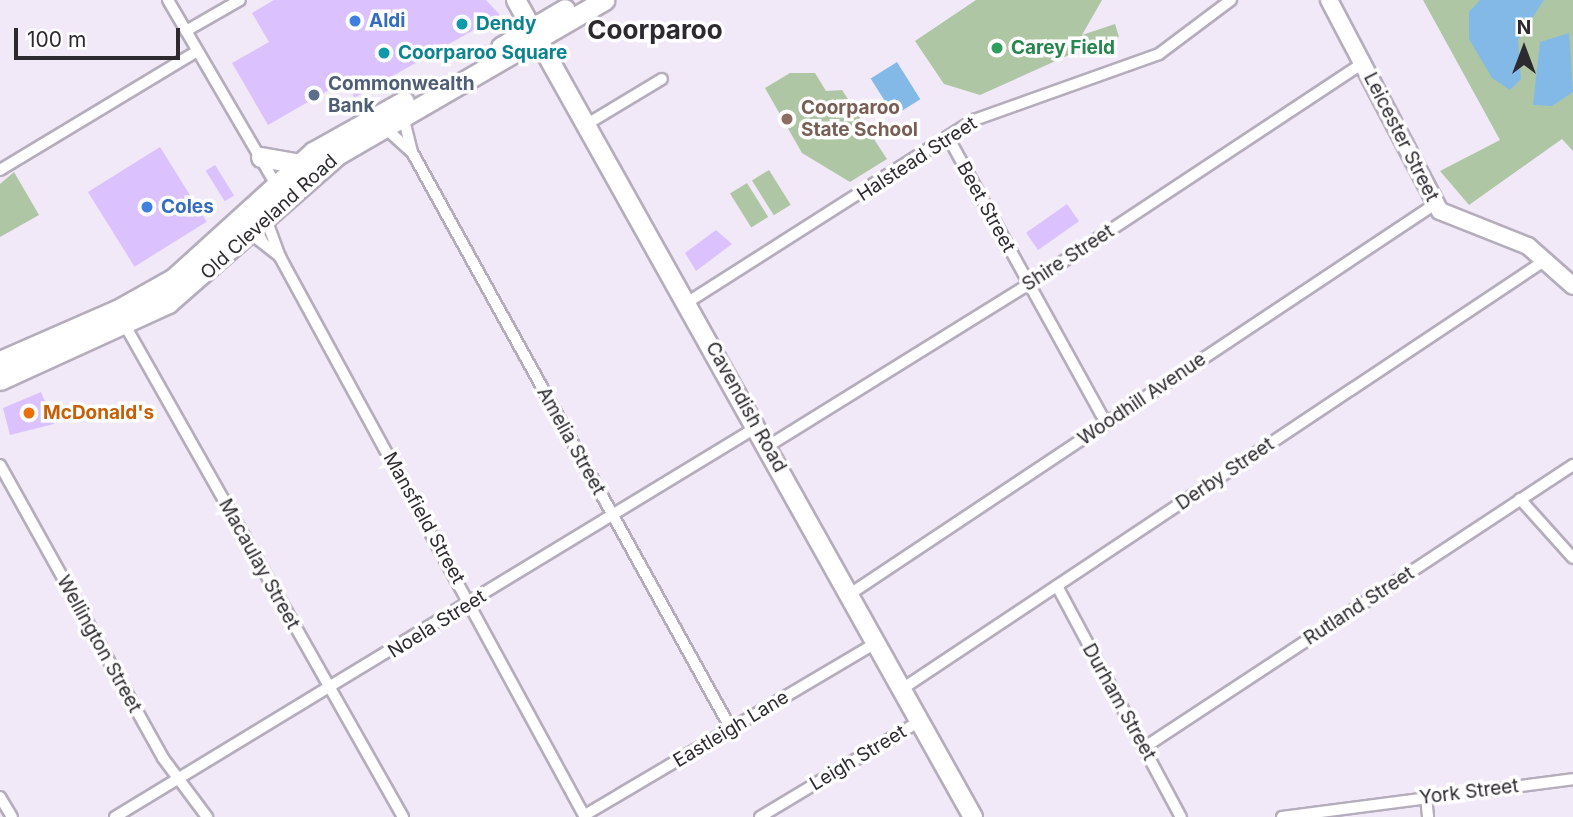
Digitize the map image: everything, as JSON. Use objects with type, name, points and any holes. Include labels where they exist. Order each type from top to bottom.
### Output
[{"type":"highway","name":"Old Cleveland Road","points":[[0,380],[121,317],[281,193],[337,155],[537,34],[580,0]]},
{"type":"highway","name":"Old Cleveland Road","points":[[0,361],[176,298],[267,219],[299,164],[341,133],[604,0]]},
{"type":"highway","points":[[261,157],[299,164]]},
{"type":"main road","name":"Cavendish Road","points":[[516,0],[589,123],[973,817]]},
{"type":"street","points":[[168,0],[281,193]]},
{"type":"street","points":[[186,31],[240,0]]},
{"type":"street","name":"Halstead Street","points":[[688,302],[948,137],[1010,106],[1159,54],[1231,0]]},
{"type":"street","name":"Leicester Street","points":[[1329,0],[1426,178],[1434,204],[1547,259],[1573,286]]},
{"type":"street","points":[[0,170],[197,51]]},
{"type":"street","name":"Shire Street","points":[[768,446],[1029,284],[1363,63]]},
{"type":"street","points":[[589,123],[662,79]]},
{"type":"street","name":"Amelia Street","points":[[403,116],[412,152],[731,729]]},
{"type":"street","name":"Amelia Street","points":[[384,127],[412,152]]},
{"type":"street","name":"Beet Street","points":[[948,137],[1106,423]]},
{"type":"street","name":"Woodhill Avenue","points":[[850,594],[1434,204]]},
{"type":"street","name":"Mansfield Street","points":[[267,219],[280,257],[585,816]]},
{"type":"street","name":"Mansfield Street","points":[[251,234],[280,257]]},
{"type":"street","name":"Derby Street","points":[[902,689],[1547,259]]},
{"type":"street","name":"Macaulay Street","points":[[121,317],[328,691],[403,817]]},
{"type":"street","name":"Noela Street","points":[[115,817],[328,691],[757,427]]},
{"type":"street","name":"Wellington Street","points":[[0,465],[163,758],[207,817]]},
{"type":"street","name":"Rutland Street","points":[[1145,747],[1573,465]]},
{"type":"street","points":[[1520,499],[1573,558]]},
{"type":"street","name":"Durham Street","points":[[1056,586],[1181,817]]},
{"type":"street","name":"Eastleigh Lane","points":[[585,816],[877,642]]},
{"type":"street","name":"Leigh Street","points":[[760,817],[773,814],[920,721]]},
{"type":"street","name":"York Street","points":[[1282,817],[1573,779]]},
{"type":"street","points":[[0,797],[12,817]]},
{"type":"street","points":[[1426,797],[1427,817]]},
{"type":"green space","name":"Carey Field","points":[[976,0],[1102,0],[1082,35],[1115,24],[1119,37],[1082,49],[1079,40],[1069,55],[980,95],[944,84],[915,41]]},
{"type":"green space","points":[[1423,0],[1573,0],[1573,151],[1562,139],[1469,205],[1440,171],[1500,140]]},
{"type":"green space","points":[[790,73],[815,73],[826,91],[842,90],[887,159],[850,182],[802,153],[765,88]]},
{"type":"green space","points":[[769,170],[791,205],[774,215],[752,181]]},
{"type":"green space","points":[[14,172],[39,215],[0,237],[0,184]]},
{"type":"green space","points":[[747,183],[768,217],[751,228],[730,194]]},
{"type":"water","points":[[1480,0],[1544,0],[1518,40],[1521,79],[1510,90],[1492,78],[1469,39],[1469,12]]},
{"type":"water","points":[[1569,33],[1573,92],[1552,106],[1533,105],[1540,42]]},
{"type":"water","points":[[897,62],[920,99],[894,116],[871,78]]},
{"type":"building","name":"Coorparoo Square","points":[[274,0],[486,0],[500,15],[354,98],[348,79],[268,125],[232,63],[269,42],[252,13]]},
{"type":"building","name":"Coles","points":[[160,147],[207,222],[135,267],[88,192]]},
{"type":"building","points":[[215,165],[234,196],[225,201],[206,171]]},
{"type":"building","points":[[1067,204],[1079,221],[1038,250],[1026,233]]},
{"type":"building","points":[[716,230],[732,244],[696,271],[685,253]]},
{"type":"building","name":"McDonald's","points":[[41,392],[54,424],[10,435],[3,408]]},
{"type":"place","name":"Aldi","points":[[355,21]]},
{"type":"place","name":"Dendy","points":[[462,24]]},
{"type":"place","name":"Carey Field","points":[[997,48]]},
{"type":"place","name":"Coorparoo Square","points":[[384,53]]},
{"type":"place","name":"Commonwealth Bank","points":[[314,95]]},
{"type":"place","name":"Coorparoo State School","points":[[787,119]]},
{"type":"place","name":"Coles","points":[[147,207]]},
{"type":"place","name":"McDonald's","points":[[29,413]]},
{"type":"district","name":"Coorparoo","points":[[655,30]]}]
